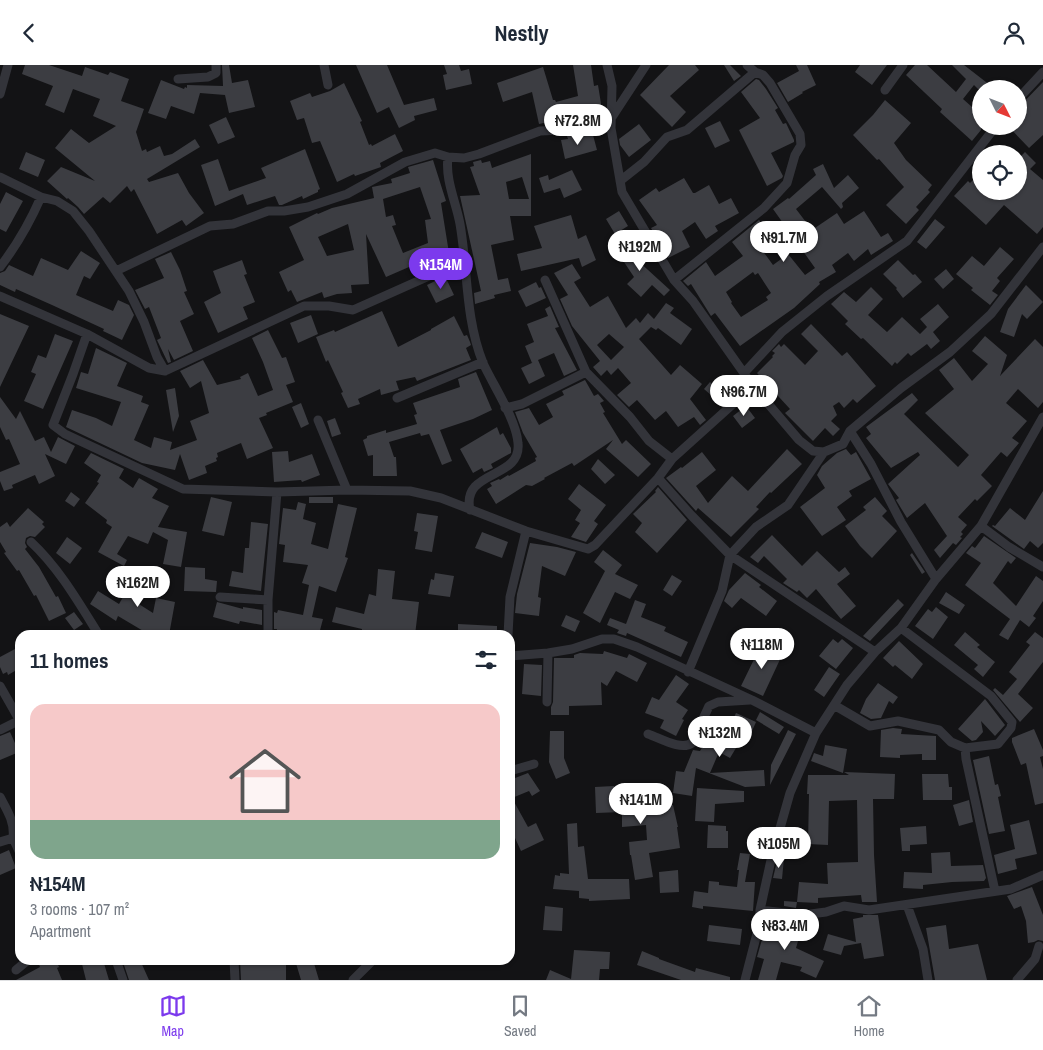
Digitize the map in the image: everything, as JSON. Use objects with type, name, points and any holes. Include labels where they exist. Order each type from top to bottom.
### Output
[{"type":"street","points":[[0,94],[8,65]]},
{"type":"street","points":[[178,79],[208,77],[216,73],[216,65]]},
{"type":"street","points":[[324,65],[328,85]]},
{"type":"street","points":[[607,65],[612,86],[611,128],[622,192],[674,280],[693,301],[752,386],[799,441],[813,451],[824,452],[843,444],[850,431],[900,388],[950,352],[991,314],[1043,247]]},
{"type":"street","points":[[612,118],[646,65]]},
{"type":"street","points":[[674,280],[764,208],[787,183],[795,155],[801,145],[800,135],[770,83],[763,75],[755,72],[747,65]]},
{"type":"street","points":[[885,90],[903,65]]},
{"type":"street","points":[[620,181],[644,162],[667,137],[687,130],[755,72]]},
{"type":"street","points":[[1028,88],[1043,72]]},
{"type":"street","points":[[116,271],[210,226],[233,224],[268,211],[284,211],[308,207],[347,194],[405,162],[435,153],[448,157],[464,158],[540,131],[611,128]]},
{"type":"street","points":[[744,373],[782,332],[826,296],[907,241],[989,135]]},
{"type":"street","points":[[448,157],[446,169],[460,222],[469,311],[483,362],[505,407],[518,443],[517,455],[511,463],[477,484],[471,491],[468,500],[470,510]]},
{"type":"street","points":[[0,177],[41,197],[57,201],[73,211],[116,271],[136,307],[157,357],[165,371]]},
{"type":"street","points":[[0,267],[16,247],[41,197]]},
{"type":"street","points":[[0,296],[86,334],[150,367],[165,371],[304,306],[330,305],[353,310],[465,260]]},
{"type":"street","points":[[545,280],[586,372],[630,417],[649,441],[672,459]]},
{"type":"street","points":[[86,334],[73,374],[52,425],[65,434],[183,489],[277,492],[410,491],[441,498],[526,531],[588,549],[595,545],[658,478],[672,459],[752,386]]},
{"type":"street","points":[[397,399],[483,362]]},
{"type":"street","points":[[505,407],[522,403],[586,372]]},
{"type":"street","points":[[745,980],[760,921],[760,910],[771,860],[790,793],[816,733],[847,685],[875,652],[902,627],[936,579],[980,526],[1043,417]]},
{"type":"street","points":[[318,420],[347,490]]},
{"type":"street","points":[[850,431],[871,464],[901,522],[936,579]]},
{"type":"street","points":[[688,672],[722,591],[730,555],[756,527],[788,505],[824,452]]},
{"type":"street","points":[[658,478],[690,515],[730,555],[875,652]]},
{"type":"street","points":[[268,630],[268,600],[277,492]]},
{"type":"street","points":[[980,526],[1009,547],[1043,567]]},
{"type":"street","points":[[508,630],[510,597],[526,531]]},
{"type":"street","points":[[31,542],[42,552],[77,600],[96,630]]},
{"type":"street","points":[[220,597],[268,600]]},
{"type":"street","points":[[834,705],[870,726],[898,721],[939,729],[951,742],[966,748],[998,744],[1012,728],[1012,722],[991,696],[902,627]]},
{"type":"street","points":[[515,656],[572,649],[602,639],[614,639],[637,647],[752,700],[816,733]]},
{"type":"street","points":[[547,702],[548,653]]},
{"type":"street","points":[[0,685],[15,712]]},
{"type":"street","points":[[718,703],[719,685]]},
{"type":"street","points":[[648,734],[681,746],[688,745],[692,743],[709,706],[718,703],[752,700]]},
{"type":"street","points":[[0,730],[15,723]]},
{"type":"street","points":[[966,748],[966,759],[994,891]]},
{"type":"street","points":[[515,770],[534,764]]},
{"type":"street","points":[[0,797],[12,820],[15,842]]},
{"type":"street","points":[[0,842],[13,838]]},
{"type":"street","points":[[760,910],[803,915],[826,913],[844,906],[869,910],[1010,889],[1043,875]]},
{"type":"street","points":[[907,905],[923,949],[928,980]]},
{"type":"street","points":[[1017,980],[1035,959],[1039,946]]},
{"type":"street","points":[[16,970],[22,965]]},
{"type":"street","points":[[118,965],[123,980]]},
{"type":"street","points":[[234,965],[235,980]]},
{"type":"street","points":[[353,980],[367,965]]},
{"type":"building","points":[[25,65],[49,65],[82,76],[85,67],[108,75],[110,72],[129,79],[121,101],[144,109],[136,132],[142,151],[146,149],[147,152],[160,146],[164,156],[172,154],[195,139],[200,147],[147,179],[149,182],[178,173],[189,193],[204,213],[186,226],[182,220],[157,234],[134,189],[131,192],[127,186],[110,203],[103,197],[84,214],[47,181],[61,167],[95,181],[55,148],[71,129],[89,143],[116,126],[93,116],[100,99],[73,89],[64,113],[45,105],[53,86],[22,74]]},
{"type":"building","points":[[222,65],[229,65],[232,83],[248,80],[255,107],[229,113],[225,95],[200,93],[194,114],[171,106],[166,119],[148,113],[161,80],[184,89],[185,87],[187,88],[187,85],[223,86]]},
{"type":"building","points":[[356,65],[387,65],[404,105],[434,98],[437,110],[414,116],[415,120],[399,128],[389,107],[377,113]]},
{"type":"building","points":[[444,65],[459,65],[461,71],[469,69],[472,84],[446,90],[443,75],[447,74]]},
{"type":"building","points":[[573,65],[591,65],[594,86],[598,85],[604,122],[563,124],[562,119],[539,124],[532,92],[503,102],[497,83],[543,67],[553,100],[556,102],[578,96]]},
{"type":"building","points":[[669,65],[695,65],[699,70],[670,96],[686,112],[672,127],[640,95]]},
{"type":"building","points":[[724,65],[730,65],[741,76],[734,81]]},
{"type":"building","points":[[796,65],[807,65],[816,85],[788,102],[777,83],[799,71]]},
{"type":"building","points":[[860,65],[887,65],[872,85],[855,72]]},
{"type":"building","points":[[915,65],[927,65],[956,92],[966,79],[952,65],[964,65],[983,80],[972,80],[972,88],[963,99],[972,107],[972,135],[977,135],[972,141],[940,112],[942,109],[906,75]]},
{"type":"building","points":[[756,79],[766,89],[778,108],[775,110],[783,124],[786,123],[794,140],[794,142],[771,153],[783,176],[767,186],[739,130],[760,118],[741,92]]},
{"type":"building","points":[[1043,82],[1043,135],[1029,148],[1017,135],[1028,135],[1028,98]]},
{"type":"building","points":[[344,83],[362,121],[360,122],[369,145],[371,144],[372,146],[395,134],[403,151],[380,163],[381,167],[355,176],[354,174],[337,182],[320,141],[312,143],[304,118],[297,120],[290,101],[310,93],[312,97],[330,91]]},
{"type":"building","points":[[885,100],[911,123],[894,143],[906,160],[932,185],[928,190],[930,192],[916,207],[919,210],[906,224],[886,205],[904,187],[879,159],[877,160],[853,135]]},
{"type":"building","points":[[226,117],[235,137],[218,144],[209,125]]},
{"type":"building","points":[[720,121],[730,141],[715,148],[705,128]]},
{"type":"building","points":[[639,124],[651,140],[629,157],[620,145],[619,139]]},
{"type":"building","points":[[593,135],[597,150],[565,159],[561,140],[568,139],[567,136]]},
{"type":"building","points":[[305,149],[320,189],[318,192],[303,199],[302,196],[282,205],[279,205],[275,196],[247,205],[243,194],[215,206],[201,165],[218,159],[229,191],[266,178],[261,168]]},
{"type":"building","points":[[26,152],[45,160],[38,177],[19,169]]},
{"type":"building","points":[[531,154],[531,216],[510,216],[514,240],[491,245],[498,280],[508,278],[511,291],[494,295],[495,298],[475,304],[474,293],[481,291],[460,196],[480,195],[470,167],[474,166],[473,162],[481,160],[482,163],[490,161],[492,168]],"holes":[[[522,177],[529,199],[509,199],[506,182]]]},
{"type":"building","points":[[1027,154],[1036,163],[1030,169],[1043,180],[1043,227],[1037,234],[1004,205],[986,225],[954,196],[968,181],[970,183],[972,181],[972,200],[1027,200]]},
{"type":"building","points":[[433,160],[446,201],[441,203],[449,253],[427,256],[429,262],[410,269],[409,267],[386,277],[366,234],[369,284],[351,285],[352,293],[337,294],[324,298],[322,292],[297,302],[291,290],[288,292],[279,272],[304,260],[289,227],[317,213],[374,198],[372,187],[392,183],[391,179],[410,173],[408,167]],"holes":[[[420,187],[431,219],[425,220],[428,243],[403,253],[392,226],[396,225],[393,215],[386,217],[383,199]],[[348,224],[354,250],[327,256],[318,237]]]},
{"type":"building","points":[[823,164],[834,188],[848,175],[859,188],[842,203],[843,207],[841,209],[822,187],[796,209],[812,230],[837,213],[844,224],[864,211],[881,237],[888,233],[893,241],[871,255],[868,249],[854,261],[848,253],[832,265],[836,272],[819,282],[820,284],[794,308],[740,346],[715,313],[711,316],[691,284],[688,286],[683,281],[706,262],[715,276],[743,256],[732,242],[759,220],[770,233],[757,243],[773,265],[788,254],[805,275],[815,268],[773,209],[789,199],[816,175],[813,169]],"holes":[[[753,272],[755,275],[758,273],[771,293],[766,297],[768,300],[741,317],[726,292]]]},
{"type":"building","points":[[572,170],[582,190],[564,198],[560,188],[544,193],[539,178],[548,175],[549,180]]},
{"type":"building","points":[[684,178],[693,193],[709,185],[719,204],[731,198],[739,213],[715,226],[718,231],[706,239],[695,222],[682,231],[690,247],[668,258],[651,228],[657,225],[639,200],[656,188],[659,192]]},
{"type":"building","points":[[6,192],[23,201],[6,232],[0,229],[0,204]]},
{"type":"building","points":[[619,211],[628,226],[615,234],[606,219]]},
{"type":"building","points":[[571,215],[578,239],[586,235],[596,260],[582,267],[579,258],[521,271],[517,254],[542,248],[534,226]]},
{"type":"building","points":[[935,219],[945,227],[926,249],[917,242]]},
{"type":"building","points":[[629,241],[640,257],[636,259],[670,290],[664,296],[652,285],[641,297],[627,284],[634,277],[616,250]]},
{"type":"building","points":[[1000,247],[1014,259],[997,278],[1000,281],[992,291],[998,295],[990,305],[971,290],[973,288],[956,274],[972,256],[984,266]]},
{"type":"building","points":[[81,251],[100,263],[90,279],[84,276],[76,295],[113,311],[118,300],[129,305],[134,315],[122,340],[103,331],[104,329],[52,305],[16,289],[15,292],[0,285],[0,273],[5,271],[9,265],[33,276],[41,258],[68,270]]},
{"type":"building","points":[[171,252],[180,270],[187,291],[184,292],[194,314],[180,321],[193,351],[174,360],[168,349],[171,362],[168,363],[157,340],[161,338],[149,307],[145,309],[135,290],[164,278],[155,259]]},
{"type":"building","points":[[242,260],[247,274],[244,275],[255,302],[243,307],[248,319],[218,333],[204,302],[221,293],[213,271]]},
{"type":"building","points":[[898,260],[922,282],[903,298],[897,288],[883,274]]},
{"type":"building","points":[[572,264],[581,278],[574,282],[590,307],[608,296],[626,328],[636,318],[640,323],[648,313],[654,319],[666,303],[674,308],[670,313],[692,329],[681,345],[658,328],[656,330],[651,327],[639,339],[671,375],[680,365],[702,384],[690,399],[706,420],[700,425],[694,417],[678,427],[666,411],[655,420],[637,400],[629,407],[617,395],[631,383],[618,368],[611,375],[607,370],[601,376],[593,367],[600,361],[572,326],[560,299],[568,295],[554,273]],"holes":[[[609,334],[624,347],[611,360],[597,345]]]},
{"type":"building","points":[[946,269],[954,279],[943,289],[934,279]]},
{"type":"building","points":[[445,276],[454,295],[436,303],[427,285]]},
{"type":"building","points":[[536,282],[539,288],[541,287],[546,298],[526,307],[518,291]]},
{"type":"building","points":[[1026,285],[1043,302],[1027,319],[1022,314],[1014,337],[1000,332],[1008,309]]},
{"type":"building","points":[[871,287],[883,299],[868,315],[887,332],[902,317],[920,334],[927,327],[920,319],[938,304],[949,317],[933,332],[940,341],[931,349],[927,344],[911,356],[908,353],[897,364],[895,362],[892,366],[863,338],[861,339],[845,324],[848,321],[831,304],[844,292],[856,302]]},
{"type":"building","points":[[550,306],[559,327],[555,328],[577,370],[564,376],[554,353],[538,360],[545,376],[529,384],[521,368],[532,363],[525,346],[534,342],[527,324],[548,316],[545,309]]},
{"type":"building","points":[[382,311],[398,347],[454,316],[464,336],[467,335],[470,342],[471,345],[466,348],[471,360],[417,381],[415,377],[396,381],[399,390],[381,395],[380,389],[358,399],[360,404],[348,408],[341,393],[343,392],[328,360],[326,362],[316,337],[334,330],[335,332]]},
{"type":"building","points":[[0,314],[29,326],[0,387]]},
{"type":"building","points":[[311,315],[318,334],[298,343],[290,323]]},
{"type":"building","points":[[811,324],[842,356],[847,352],[876,386],[857,403],[853,399],[844,408],[839,402],[833,406],[837,415],[831,421],[840,429],[833,436],[825,428],[813,441],[785,413],[790,409],[757,373],[773,357],[775,353],[772,351],[779,344],[781,347],[784,344],[805,365],[818,351],[801,334]]},
{"type":"building","points":[[268,330],[282,358],[286,357],[295,382],[286,385],[293,402],[266,413],[267,415],[259,418],[273,448],[247,459],[241,443],[217,453],[217,461],[205,466],[207,473],[189,480],[180,454],[175,470],[142,463],[66,427],[72,410],[112,426],[121,402],[76,388],[81,372],[88,374],[96,348],[127,363],[117,386],[143,396],[141,402],[149,405],[134,440],[151,448],[154,437],[172,442],[170,450],[197,440],[190,421],[209,413],[201,381],[190,388],[180,371],[203,360],[217,385],[241,379],[240,377],[248,373],[258,396],[273,390],[252,338]]},
{"type":"building","points":[[55,334],[73,341],[43,409],[24,401],[36,374],[31,372],[38,355],[46,358]]},
{"type":"building","points":[[985,336],[1007,355],[1000,376],[1035,339],[1043,347],[1043,402],[1038,408],[1018,389],[1006,403],[1027,421],[1012,438],[1019,443],[1007,457],[1001,452],[981,475],[992,486],[977,501],[975,499],[958,517],[967,525],[961,532],[963,534],[960,537],[962,538],[956,545],[953,543],[940,558],[934,550],[947,536],[925,503],[907,518],[896,500],[899,498],[888,484],[920,455],[918,452],[891,468],[866,438],[871,434],[866,427],[912,393],[918,400],[904,414],[958,467],[969,455],[925,413],[954,389],[939,370],[954,358],[972,381],[988,364],[972,351]]},
{"type":"building","points":[[476,372],[492,410],[473,419],[440,430],[452,461],[442,465],[429,434],[421,436],[420,433],[389,442],[394,457],[396,457],[397,476],[373,476],[373,455],[368,456],[363,440],[367,436],[386,430],[386,433],[417,424],[414,415],[417,414],[413,403],[460,387],[458,379]]},
{"type":"building","points":[[585,380],[594,396],[598,394],[604,401],[600,403],[605,412],[603,413],[622,444],[626,440],[651,464],[638,477],[606,449],[613,440],[574,466],[572,463],[532,486],[526,485],[496,504],[487,489],[492,486],[490,483],[509,476],[536,461],[535,458],[537,457],[523,433],[515,412],[529,408],[539,425],[553,417],[546,404],[564,395],[562,391]]},
{"type":"building","points":[[710,382],[726,396],[720,403],[704,389]]},
{"type":"building","points":[[175,388],[179,416],[173,432],[166,390]]},
{"type":"building","points":[[0,397],[16,419],[20,411],[35,441],[44,437],[51,452],[58,437],[75,446],[66,464],[45,454],[55,476],[39,484],[35,475],[12,485],[13,488],[4,491],[0,481],[0,472],[20,464],[9,439],[6,440],[0,427]]},
{"type":"building","points":[[301,403],[309,424],[301,428],[292,407]]},
{"type":"building","points":[[746,406],[755,418],[742,428],[733,416]]},
{"type":"building","points":[[335,418],[341,434],[332,437],[327,421]]},
{"type":"building","points":[[497,427],[500,435],[503,433],[511,448],[511,453],[491,464],[493,468],[484,472],[482,468],[473,473],[460,449]]},
{"type":"building","points":[[787,449],[802,464],[770,492],[756,507],[759,509],[731,537],[698,508],[696,511],[666,478],[702,452],[716,470],[696,486],[708,503],[732,476],[748,491]]},
{"type":"building","points":[[846,449],[851,455],[856,452],[871,479],[849,491],[852,496],[837,507],[846,520],[822,536],[800,507],[825,488],[817,475],[822,466],[837,453]]},
{"type":"building","points":[[288,451],[289,462],[312,454],[320,475],[302,482],[301,480],[274,482],[272,452]]},
{"type":"building","points":[[91,453],[124,469],[119,478],[133,488],[139,478],[158,489],[152,498],[169,506],[158,527],[187,532],[181,567],[163,564],[168,540],[153,532],[148,544],[128,536],[117,554],[127,560],[124,566],[98,552],[112,527],[106,523],[107,520],[85,503],[99,483],[97,482],[101,475],[84,463]]},
{"type":"building","points":[[598,459],[615,475],[605,484],[591,469]]},
{"type":"building","points":[[579,484],[606,505],[594,521],[598,524],[586,542],[571,537],[580,523],[575,520],[581,510],[568,499]]},
{"type":"building","points":[[658,487],[687,520],[657,553],[635,532],[642,523],[633,514],[656,492]]},
{"type":"building","points":[[1043,491],[1043,543],[1038,548],[1030,541],[1024,549],[992,526],[995,526],[1010,508],[1025,520]]},
{"type":"building","points":[[71,492],[80,499],[74,507],[65,501]]},
{"type":"building","points":[[211,497],[232,502],[224,536],[202,531]]},
{"type":"building","points":[[309,497],[333,497],[333,503],[309,503]]},
{"type":"building","points":[[875,497],[887,511],[882,516],[897,531],[872,558],[845,526],[866,510],[863,507]]},
{"type":"building","points":[[298,502],[306,504],[303,519],[316,523],[311,544],[328,549],[338,504],[357,508],[345,557],[348,558],[336,592],[319,586],[312,617],[323,619],[320,630],[274,629],[274,612],[277,613],[278,610],[303,615],[309,585],[302,583],[308,565],[283,562],[285,545],[279,544],[283,508],[296,510]]},
{"type":"building","points":[[28,508],[44,522],[42,524],[45,527],[35,537],[30,536],[26,538],[25,543],[27,547],[25,549],[39,567],[56,597],[58,596],[66,613],[49,621],[36,595],[34,596],[19,570],[17,571],[4,553],[6,552],[0,542],[0,527],[7,522],[10,527]]},
{"type":"building","points":[[417,513],[438,516],[432,552],[415,549],[418,532],[414,531]]},
{"type":"building","points":[[251,522],[268,524],[261,591],[229,586],[232,571],[243,573],[245,548],[249,548]]},
{"type":"building","points":[[482,532],[508,542],[502,558],[475,548]]},
{"type":"building","points":[[772,535],[802,566],[817,551],[839,572],[845,567],[850,574],[837,584],[856,606],[841,619],[816,589],[807,598],[799,590],[797,592],[783,583],[787,579],[764,556],[758,563],[750,557]]},
{"type":"building","points":[[984,536],[1016,558],[1011,564],[1008,561],[993,583],[1016,606],[1036,576],[1043,581],[1043,601],[1033,616],[1036,618],[1029,627],[1020,620],[1008,640],[999,635],[1010,619],[965,585],[981,563],[966,553],[972,546],[975,548]]},
{"type":"building","points":[[67,537],[82,548],[70,564],[56,553]]},
{"type":"building","points":[[530,543],[576,552],[565,576],[542,566],[538,597],[541,598],[539,616],[515,613],[517,594]]},
{"type":"building","points":[[603,550],[622,565],[615,574],[638,585],[630,599],[615,592],[600,623],[583,613],[605,571],[594,562]]},
{"type":"building","points":[[912,553],[925,572],[922,574],[910,555]]},
{"type":"building","points":[[185,567],[205,568],[205,579],[217,581],[216,592],[184,591]]},
{"type":"building","points":[[139,568],[149,574],[149,578],[134,601],[153,613],[156,598],[175,602],[170,630],[142,630],[118,616],[116,621],[90,604],[98,591],[119,604]]},
{"type":"building","points":[[378,569],[395,571],[392,599],[419,602],[416,630],[362,630],[332,622],[336,607],[364,614],[369,594],[376,596]]},
{"type":"building","points":[[435,573],[454,576],[450,597],[428,594],[431,579],[434,580]]},
{"type":"building","points":[[745,573],[761,585],[759,587],[777,601],[766,616],[741,598],[732,608],[724,601],[729,590]]},
{"type":"building","points":[[672,575],[682,581],[672,596],[663,590]]},
{"type":"building","points":[[946,592],[965,605],[959,614],[939,603]]},
{"type":"building","points":[[898,599],[904,605],[870,641],[863,636]]},
{"type":"building","points":[[635,600],[646,604],[641,617],[666,627],[664,631],[688,642],[681,657],[627,633],[626,636],[617,633],[619,630],[607,625],[610,618],[626,624]]},
{"type":"building","points":[[217,602],[243,609],[243,607],[262,610],[262,625],[240,621],[239,624],[213,617]]},
{"type":"building","points":[[936,607],[948,617],[933,639],[915,626],[928,609],[932,612]]},
{"type":"building","points":[[74,612],[83,624],[74,630],[65,618]]},
{"type":"building","points":[[566,615],[580,621],[575,632],[561,626]]},
{"type":"building","points":[[458,624],[497,626],[497,630],[458,630]]},
{"type":"building","points":[[965,632],[980,645],[977,647],[995,662],[983,677],[974,669],[978,665],[954,645]]},
{"type":"building","points":[[1035,632],[1043,638],[1043,662],[1018,694],[1033,708],[1020,722],[993,690],[995,688],[1003,695],[1017,679],[1009,672],[1030,645],[1026,642]]},
{"type":"building","points":[[833,639],[838,643],[842,639],[853,648],[836,669],[819,656]]},
{"type":"building","points":[[899,641],[923,664],[912,679],[883,658]]},
{"type":"building","points":[[762,643],[783,653],[763,696],[741,686]]},
{"type":"building","points":[[15,649],[15,671],[8,675],[7,672],[3,674],[0,667],[0,657]]},
{"type":"building","points":[[604,651],[627,658],[629,654],[647,663],[637,682],[616,671],[607,686],[601,682],[602,705],[569,706],[569,715],[551,715],[554,658],[574,658],[574,655],[580,653],[603,654]]},
{"type":"building","points":[[524,664],[542,665],[541,696],[522,694]]},
{"type":"building","points":[[829,667],[840,674],[824,697],[814,690]]},
{"type":"building","points":[[676,675],[689,684],[676,702],[688,710],[682,719],[684,720],[676,736],[660,728],[664,720],[645,713],[652,697],[659,700]]},
{"type":"building","points":[[878,683],[898,697],[893,704],[889,701],[881,718],[871,719],[860,713],[866,699]]},
{"type":"building","points":[[985,699],[1005,725],[995,736],[981,721],[983,732],[976,740],[972,741],[958,729]]},
{"type":"building","points":[[760,712],[784,727],[779,734],[756,720]]},
{"type":"building","points":[[736,713],[756,722],[748,740],[742,738],[730,758],[719,752],[710,773],[764,770],[765,786],[745,787],[696,768],[692,796],[673,793],[676,771],[684,772],[693,750],[700,751],[714,728],[726,735]]},
{"type":"building","points":[[902,729],[901,734],[936,736],[936,760],[922,760],[922,754],[900,755],[900,758],[880,757],[881,730]]},
{"type":"building","points":[[1034,729],[1043,750],[1043,756],[1040,757],[1043,769],[1043,803],[1035,805],[1026,763],[1021,765],[1012,742],[1012,738]]},
{"type":"building","points":[[788,730],[796,734],[770,785],[771,765]]},
{"type":"building","points":[[550,731],[564,731],[564,758],[570,773],[556,779],[549,762]]},
{"type":"building","points":[[10,732],[15,743],[15,754],[0,760],[0,736]]},
{"type":"building","points":[[825,745],[847,749],[843,773],[811,761],[814,753],[823,756]]},
{"type":"building","points":[[989,756],[995,785],[998,784],[1001,796],[998,797],[1005,831],[989,834],[973,760]]},
{"type":"building","points":[[844,772],[895,774],[894,799],[873,799],[877,902],[862,902],[861,895],[818,898],[818,903],[797,902],[799,882],[828,884],[827,863],[858,862],[857,800],[829,801],[828,845],[808,844],[808,775],[849,775]]},
{"type":"building","points":[[528,773],[540,791],[532,796],[529,791],[515,797],[515,778]]},
{"type":"building","points":[[922,774],[948,774],[949,787],[952,787],[952,800],[923,800]]},
{"type":"building","points":[[614,786],[615,789],[641,787],[642,811],[673,805],[680,848],[649,853],[653,877],[635,880],[630,855],[629,842],[647,840],[646,825],[622,827],[622,812],[596,813],[595,787]]},
{"type":"building","points":[[697,788],[744,791],[744,802],[715,804],[714,822],[695,821]]},
{"type":"building","points":[[969,800],[973,822],[959,826],[953,805]]},
{"type":"building","points":[[515,803],[528,827],[536,823],[544,840],[521,851],[515,838]]},
{"type":"building","points":[[1029,820],[1037,854],[1015,859],[1017,869],[998,874],[994,855],[1015,849],[1010,825]]},
{"type":"building","points":[[577,823],[578,847],[584,846],[588,879],[629,879],[630,899],[589,901],[589,899],[579,898],[579,891],[553,889],[555,875],[560,876],[560,873],[569,874],[567,824]]},
{"type":"building","points":[[708,825],[726,826],[726,831],[728,831],[728,848],[707,848]]},
{"type":"building","points":[[926,826],[927,844],[910,845],[910,851],[902,851],[900,828]]},
{"type":"building","points":[[9,850],[15,868],[0,875],[0,854]]},
{"type":"building","points":[[950,852],[951,866],[983,865],[986,878],[984,881],[923,885],[923,889],[903,888],[904,872],[932,873],[931,853]]},
{"type":"building","points":[[740,853],[750,854],[745,882],[755,882],[753,911],[703,906],[703,909],[692,907],[694,891],[708,893],[709,881],[719,882],[719,885],[737,887]]},
{"type":"building","points":[[778,857],[784,858],[782,879],[773,878]]},
{"type":"building","points":[[678,870],[679,892],[660,893],[659,872]]},
{"type":"building","points":[[1032,887],[1043,915],[1043,941],[1038,940],[1028,943],[1026,921],[1021,906],[1014,909],[1007,896]]},
{"type":"building","points":[[784,901],[797,902],[796,908],[784,906]]},
{"type":"building","points":[[545,906],[563,908],[562,931],[543,930]]},
{"type":"building","points":[[863,915],[878,915],[884,956],[864,959],[861,943],[844,946],[841,955],[823,950],[828,934],[856,942],[853,919],[863,917]]},
{"type":"building","points":[[774,918],[795,920],[794,922],[803,924],[796,948],[824,961],[816,978],[800,971],[802,967],[781,962],[776,980],[758,980],[764,959],[757,957],[763,936],[769,937]]},
{"type":"building","points":[[709,925],[742,929],[740,945],[707,941]]},
{"type":"building","points":[[946,925],[949,949],[978,944],[987,980],[935,980],[926,928]]},
{"type":"building","points":[[574,950],[610,952],[609,969],[600,969],[599,980],[546,980],[550,970],[571,979]]},
{"type":"building","points":[[642,951],[695,972],[696,968],[730,977],[730,980],[681,980],[637,965]]},
{"type":"building","points":[[39,965],[58,965],[59,967],[57,968],[62,980],[16,980],[40,967]]},
{"type":"building","points":[[82,965],[104,965],[109,980],[86,980]]},
{"type":"building","points":[[124,965],[142,965],[149,980],[129,980]]},
{"type":"building","points":[[240,965],[286,965],[286,980],[241,980]]},
{"type":"building","points":[[296,965],[314,965],[319,980],[301,980]]}]
